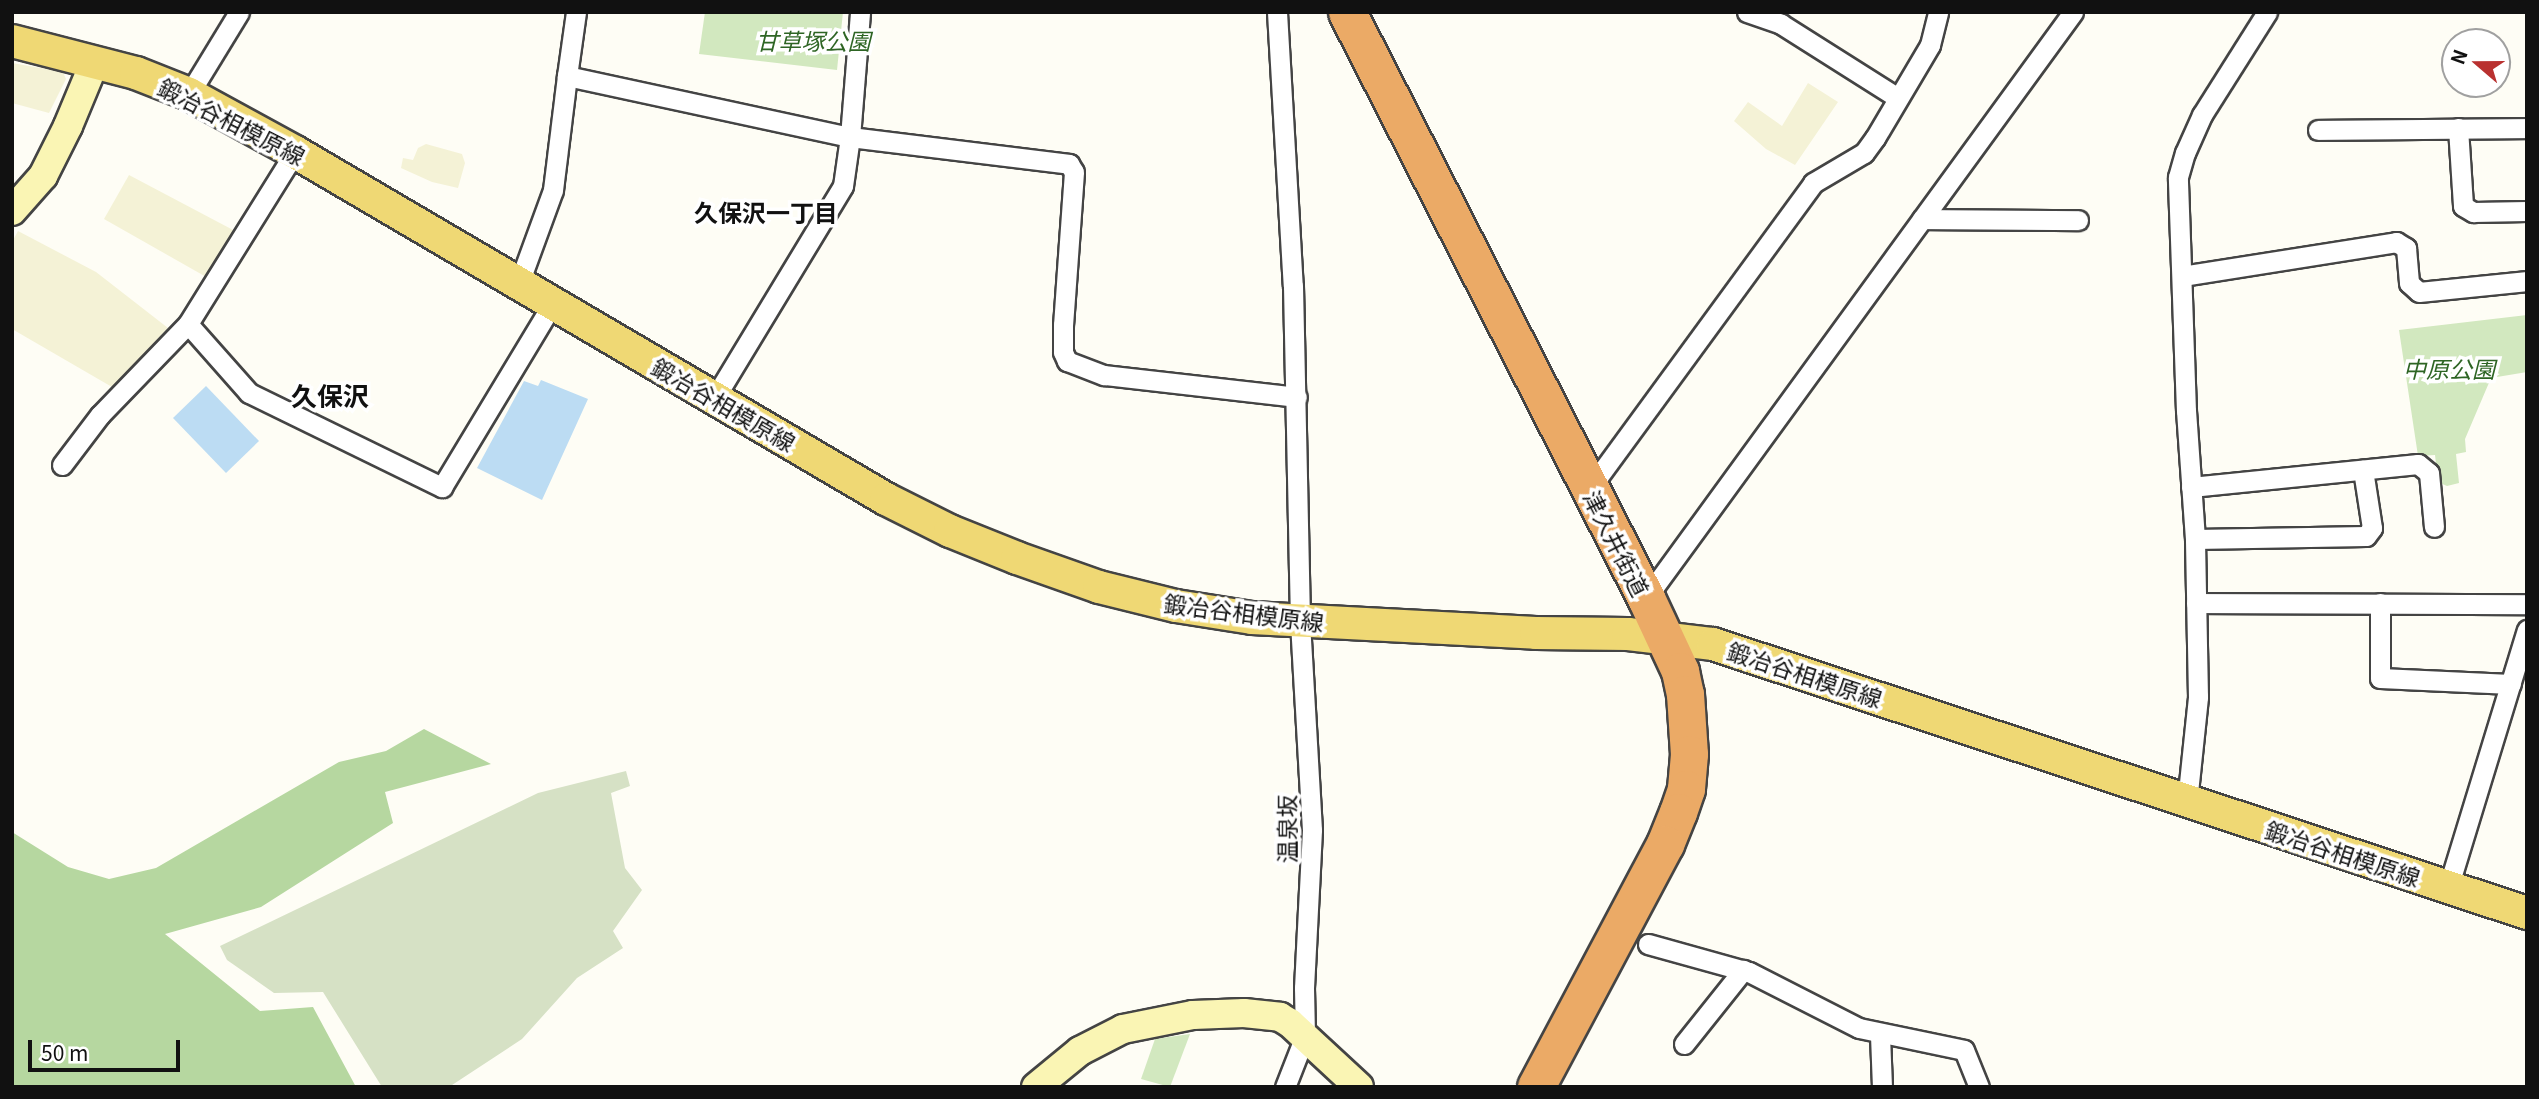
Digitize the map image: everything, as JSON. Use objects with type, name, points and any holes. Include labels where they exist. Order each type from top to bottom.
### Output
[{"type":"highway","name":"津久井街道","points":[[1347,12],[1646,598],[1679,671],[1685,694],[1689,754],[1685,789],[1665,844],[1536,1087]]},
{"type":"main road","name":"鍛冶谷相模原線","points":[[12,41],[136,73],[189,94],[295,152],[886,499],[950,531],[1099,587],[1177,606],[1300,622],[1665,637],[1733,650],[2527,913]]},
{"type":"street","points":[[189,94],[239,12]]},
{"type":"street","points":[[519,283],[537,243],[553,190],[576,12]]},
{"type":"street","points":[[714,399],[843,186],[850,137],[860,12]]},
{"type":"street","name":"温泉坂","points":[[1277,12],[1297,397],[1300,622],[1312,830],[1304,988],[1305,1036]]},
{"type":"street","points":[[1747,12],[1781,24],[1898,98]]},
{"type":"street","points":[[1590,488],[1813,183],[1864,153],[1933,40],[1938,12]]},
{"type":"street","points":[[1646,598],[2073,12]]},
{"type":"street","points":[[2187,802],[2198,697],[2195,539],[2176,199],[2178,177],[2185,153],[2203,115],[2267,12]]},
{"type":"street","points":[[12,211],[43,176],[95,61]]},
{"type":"street","points":[[567,76],[850,137],[1069,164],[1074,172],[1063,313],[1063,352],[1067,361],[1104,375],[1297,397]]},
{"type":"street","points":[[2458,128],[2463,206],[2473,212],[2527,211]]},
{"type":"street","points":[[2318,130],[2527,128]]},
{"type":"street","points":[[62,465],[100,415],[188,324],[295,152]]},
{"type":"street","points":[[1922,219],[2078,220]]},
{"type":"street","points":[[2182,276],[2396,242],[2406,248],[2409,283],[2419,292],[2527,281]]},
{"type":"street","points":[[188,324],[249,393],[442,487],[553,303]]},
{"type":"street","points":[[2191,487],[2418,464],[2427,468],[2434,527]]},
{"type":"street","points":[[2195,539],[2366,536],[2372,528],[2363,470]]},
{"type":"street","points":[[2196,603],[2527,604]]},
{"type":"street","points":[[2380,603],[2380,678],[2511,684]]},
{"type":"street","points":[[2448,888],[2527,630]]},
{"type":"street","points":[[1648,944],[1743,970],[1789,990],[1843,1022],[1880,1035],[1938,1042],[1964,1050],[1979,1087]]},
{"type":"street","points":[[1684,1044],[1743,970]]},
{"type":"street","points":[[1036,1087],[1080,1051],[1136,1025],[1194,1015],[1267,1015],[1284,1019],[1359,1087]]},
{"type":"street","points":[[1880,1035],[1882,1087]]},
{"type":"street","points":[[1285,1087],[1305,1036]]},
{"type":"shaded area","points":[[12,63],[63,72],[66,79],[49,113],[12,103]]},
{"type":"shaded area","points":[[1808,83],[1838,102],[1795,165],[1766,149],[1734,121],[1748,102],[1782,126]]},
{"type":"shaded area","points":[[426,144],[462,154],[465,163],[458,188],[432,182],[401,168],[403,158],[413,160],[418,148]]},
{"type":"shaded area","points":[[129,175],[235,231],[208,278],[104,219]]},
{"type":"shaded area","points":[[18,231],[96,272],[168,328],[112,387],[12,329],[12,242]]},
{"type":"green space","name":"甘草塚公園","points":[[705,12],[843,12],[837,70],[699,54]]},
{"type":"green space","name":"中原公園","points":[[2527,315],[2527,372],[2491,378],[2465,439],[2466,452],[2456,454],[2459,483],[2447,486],[2438,482],[2435,455],[2418,456],[2399,330]]},
{"type":"green space","points":[[424,729],[491,764],[385,792],[393,823],[261,907],[165,934],[260,1011],[313,1007],[356,1087],[12,1087],[12,832],[68,867],[109,879],[156,868],[339,762],[386,751]]},
{"type":"green space","points":[[626,771],[630,786],[611,793],[625,868],[642,890],[613,931],[623,948],[577,978],[522,1039],[449,1087],[382,1087],[323,992],[274,993],[227,960],[220,946],[538,793]]},
{"type":"green space","points":[[1190,1034],[1170,1087],[1141,1079],[1155,1039]]},
{"type":"water","points":[[541,380],[588,399],[542,500],[477,468],[524,381],[538,386]]},
{"type":"water","points":[[206,386],[259,441],[226,473],[173,418]]},
{"type":"district","name":"久保沢一丁目","points":[[766,212]]},
{"type":"district","name":"久保沢","points":[[330,395]]}]
